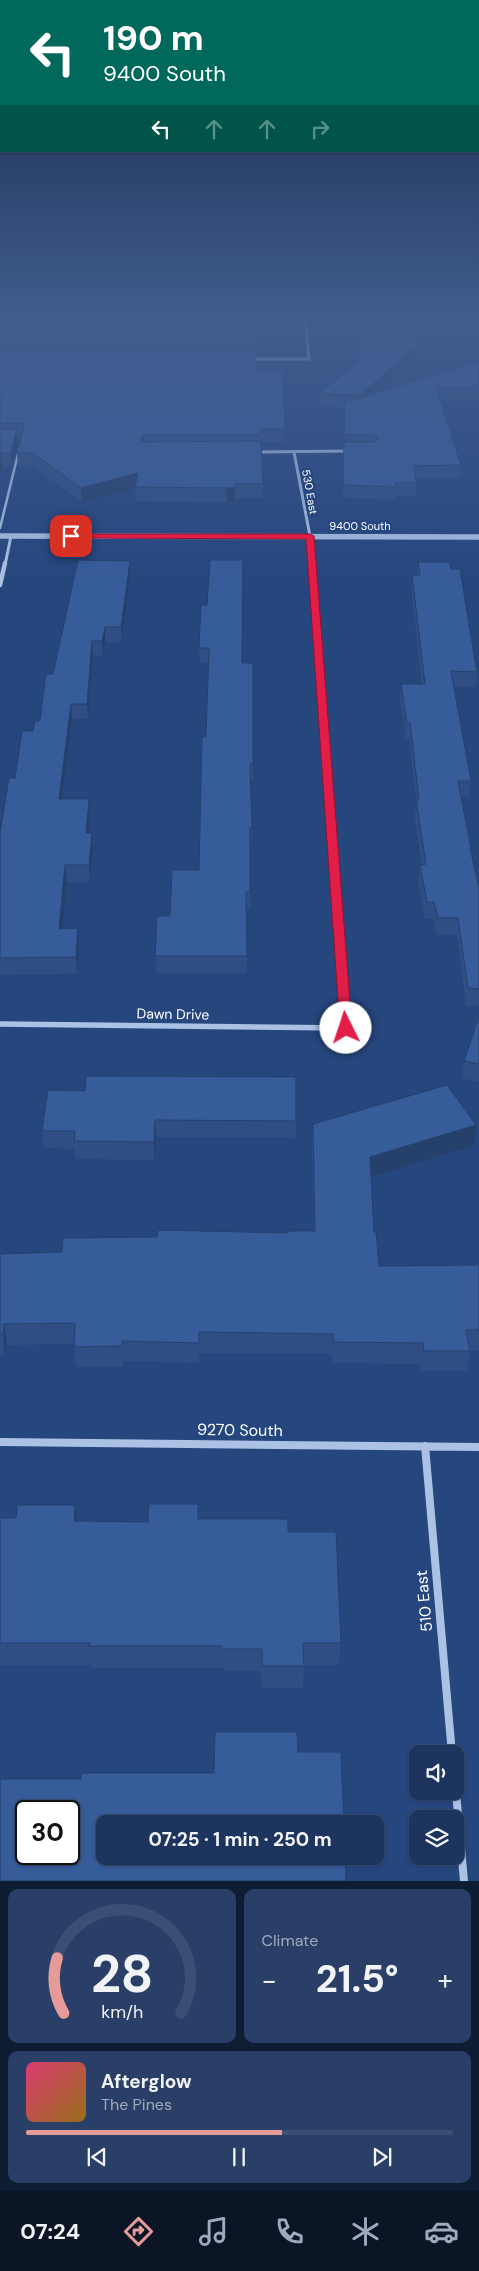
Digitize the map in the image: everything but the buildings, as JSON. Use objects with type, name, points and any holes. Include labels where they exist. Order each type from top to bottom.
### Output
[{"type":"street","points":[[247,452],[354,451]]},
{"type":"street","name":"530 East","points":[[294,452],[310,536],[346,1028]]},
{"type":"street","name":"9400 South","points":[[0,536],[479,537]]},
{"type":"street","points":[[0,584],[11,536]]},
{"type":"street","name":"Dawn Drive","points":[[0,1024],[346,1028]]},
{"type":"street","name":"9270 South","points":[[0,1442],[479,1447]]},
{"type":"street","name":"510 East","points":[[425,1446],[451,1745]]},
{"type":"street","points":[[457,1800],[464,1881]]},
{"type":"lane","points":[[0,528],[20,448]]},
{"type":"route","points":[[71,536],[310,536],[346,1028]]}]
